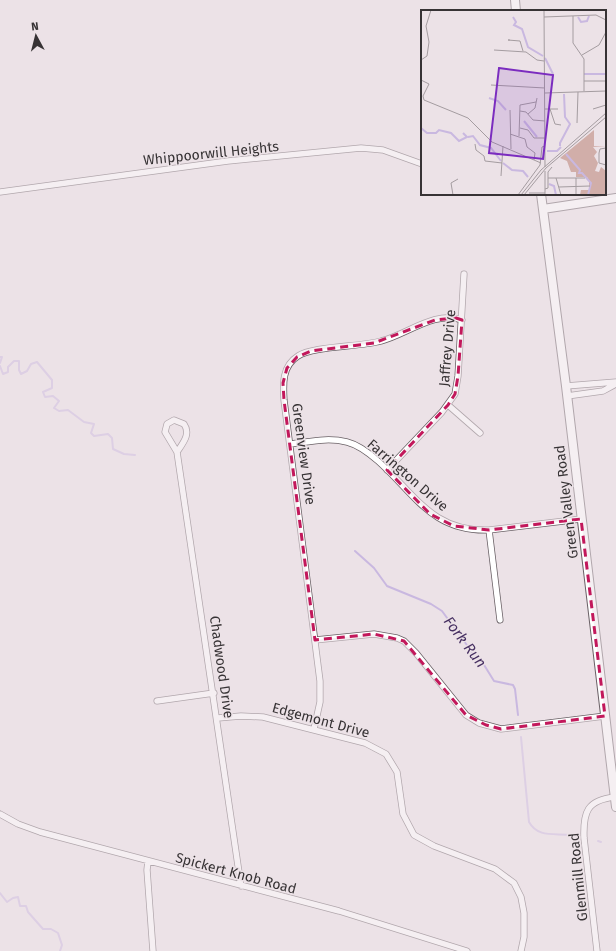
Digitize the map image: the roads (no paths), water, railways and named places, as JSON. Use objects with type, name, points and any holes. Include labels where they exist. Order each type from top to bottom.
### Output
[{"type":"street","points":[[515,0],[516,10]]},
{"type":"street","name":"Whippoorwill Heights","points":[[0,192],[228,161],[361,148],[383,150],[421,164]]},
{"type":"street","name":"Green Valley Road","points":[[541,195],[566,386],[616,807]]},
{"type":"street","points":[[543,209],[616,198]]},
{"type":"street","name":"Jaffrey Drive","points":[[387,470],[448,405],[455,394],[458,376],[464,274]]},
{"type":"street","name":"Greenview Drive","points":[[314,729],[321,696],[283,383],[287,368],[297,357],[311,351],[379,342],[435,320],[456,318],[462,320]]},
{"type":"street","points":[[566,386],[616,383]]},
{"type":"street","points":[[567,396],[603,391],[616,383]]},
{"type":"street","points":[[448,405],[480,433]]},
{"type":"street","name":"Chadwood Drive","points":[[177,452],[186,439],[188,431],[184,424],[174,420],[167,424],[165,432],[177,452],[218,718],[241,886]]},
{"type":"street","name":"Farrington Drive","points":[[290,444],[329,439],[348,442],[368,453],[387,470],[422,507],[438,519],[454,526],[466,529],[489,530],[581,518]]},
{"type":"street","points":[[489,530],[500,620]]},
{"type":"street","points":[[315,640],[374,634],[390,635],[404,641],[416,653],[466,715],[486,725],[501,729],[605,716]]},
{"type":"street","points":[[157,701],[214,693]]},
{"type":"street","name":"Edgemont Drive","points":[[218,718],[241,716],[263,717],[365,743],[386,754],[391,759],[397,772],[403,814],[414,834],[434,846],[495,869],[509,878],[518,890],[523,905],[525,929],[521,951]]},
{"type":"street","name":"Glenmill Road","points":[[597,951],[584,838],[584,820],[586,812],[594,802],[601,798],[615,797]]},
{"type":"street","name":"Spickert Knob Road","points":[[0,814],[18,824],[40,832],[339,911],[467,951]]},
{"type":"street","points":[[148,861],[147,877],[153,951]]},
{"type":"waterway","name":"Fork Run","points":[[0,357],[2,357],[0,363]]},
{"type":"waterway","name":"Fork Run","points":[[0,366],[3,374],[8,372],[8,367],[14,361],[19,361],[19,370],[21,374],[27,371],[31,364],[37,362],[52,380],[52,388],[43,392],[45,397],[53,396],[59,401],[54,408],[59,411],[68,410],[84,422],[94,424],[91,433],[94,436],[108,434],[112,438],[113,449],[124,454],[135,455]]},
{"type":"waterway","name":"Fork Run","points":[[355,551],[374,568],[387,586],[431,604],[442,611],[472,652],[481,660],[494,681],[513,685],[515,689],[518,715]]},
{"type":"waterway","name":"Fork Run","points":[[521,737],[529,822],[533,827],[542,833],[571,835]]},
{"type":"waterway","points":[[0,893],[7,902],[18,897],[20,906],[26,906],[28,912],[43,929],[51,929],[58,933],[62,945],[60,951]]}]
